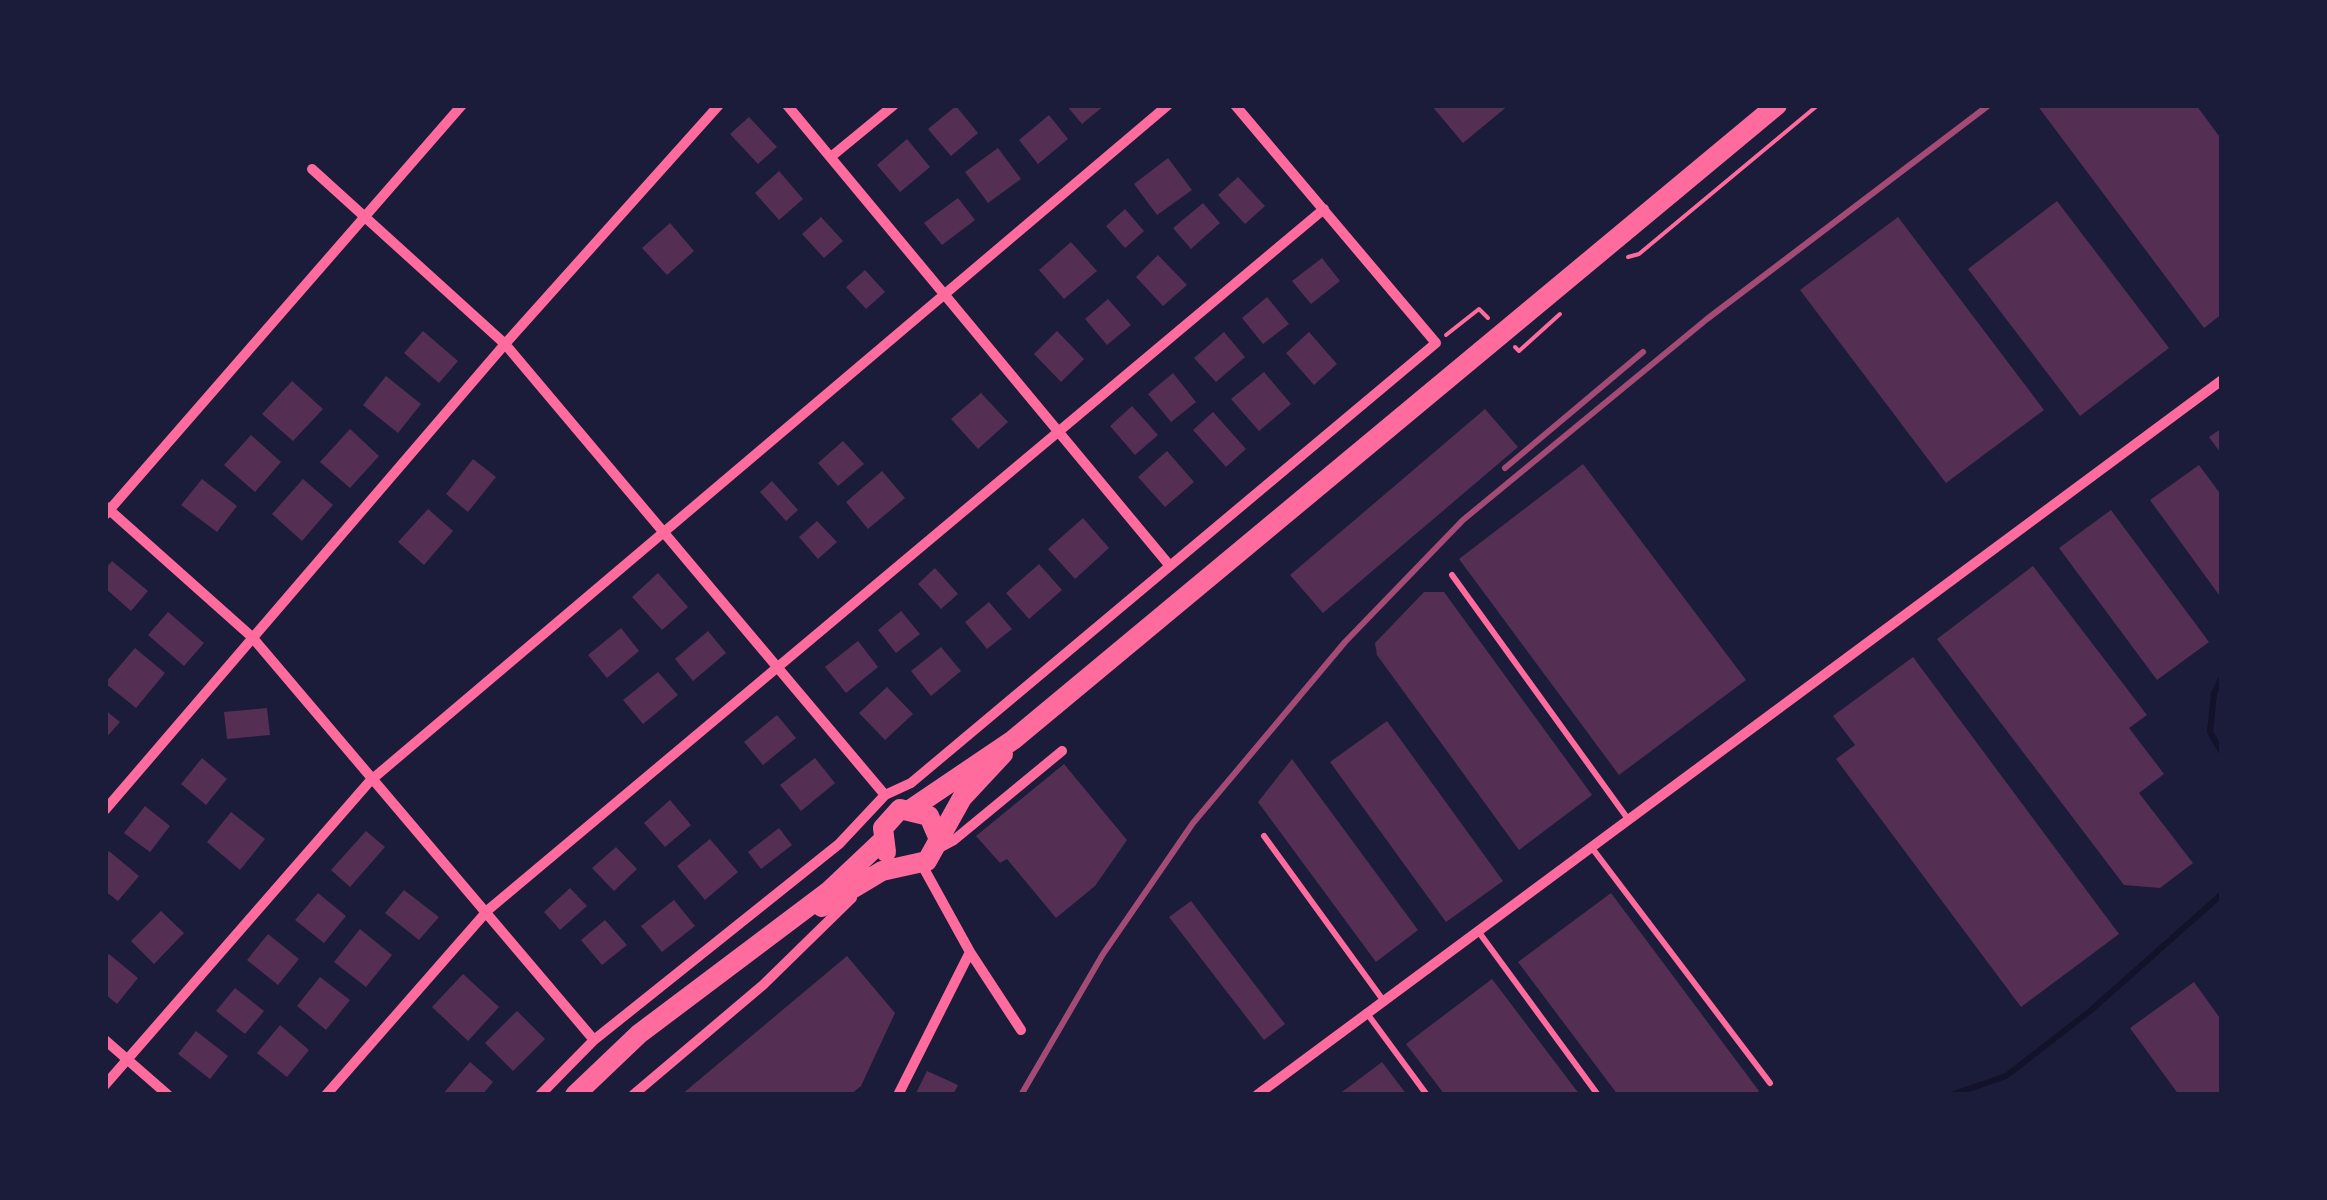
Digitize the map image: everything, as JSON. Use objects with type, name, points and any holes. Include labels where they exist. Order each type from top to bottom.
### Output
[{"type":"main road","points":[[575,1095],[640,1034],[762,937],[829,891],[882,841],[892,813],[911,808],[1013,740],[1777,105]]},
{"type":"main road","points":[[762,937],[890,868],[932,850],[962,798],[1013,740]]},
{"type":"main road","points":[[911,808],[929,816],[932,850]]},
{"type":"main road","points":[[882,841],[890,868]]},
{"type":"street","points":[[462,105],[106,510],[252,637],[370,781],[488,910],[594,1040]]},
{"type":"street","points":[[105,810],[505,344],[719,105]]},
{"type":"street","points":[[787,105],[1170,566]]},
{"type":"street","points":[[832,156],[894,105]]},
{"type":"street","points":[[105,1085],[370,781],[1168,105]]},
{"type":"street","points":[[540,1095],[594,1040],[839,844],[885,795],[911,783],[1436,343],[1234,105]]},
{"type":"street","points":[[312,169],[505,344],[665,529],[885,795]]},
{"type":"street","points":[[326,1095],[488,910],[1324,210]]},
{"type":"street","points":[[1257,1095],[2222,380]]},
{"type":"street","points":[[1022,1030],[970,952],[932,850],[954,840],[1062,751]]},
{"type":"street","points":[[634,1095],[890,868]]},
{"type":"street","points":[[898,1095],[970,952]]},
{"type":"street","points":[[105,1040],[168,1095]]},
{"type":"lane","points":[[1452,575],[1629,820]]},
{"type":"lane","points":[[1264,836],[1382,1000]]},
{"type":"lane","points":[[1592,848],[1770,1083]]},
{"type":"lane","points":[[1478,931],[1598,1095]]},
{"type":"lane","points":[[1366,1012],[1427,1095]]},
{"type":"building","points":[[1066,105],[1105,105],[1082,124]]},
{"type":"building","points":[[1431,105],[1509,105],[1463,143]]},
{"type":"building","points":[[2037,105],[2196,105],[2222,140],[2222,314],[2204,328]]},
{"type":"building","points":[[956,106],[978,133],[951,156],[928,129]]},
{"type":"building","points":[[1049,115],[1068,139],[1038,164],[1019,140]]},
{"type":"building","points":[[749,117],[777,147],[758,164],[730,134]]},
{"type":"building","points":[[907,139],[930,167],[900,192],[877,165]]},
{"type":"building","points":[[998,148],[1021,179],[988,203],[965,172]]},
{"type":"building","points":[[1168,158],[1192,190],[1157,215],[1134,184]]},
{"type":"building","points":[[779,171],[803,199],[779,220],[755,193]]},
{"type":"building","points":[[1238,177],[1265,206],[1245,224],[1218,195]]},
{"type":"building","points":[[958,198],[975,220],[942,245],[924,223]]},
{"type":"building","points":[[2057,201],[2169,348],[2080,416],[1968,269]]},
{"type":"building","points":[[1203,203],[1220,223],[1191,249],[1173,228]]},
{"type":"building","points":[[1125,209],[1144,231],[1125,248],[1106,226]]},
{"type":"building","points":[[821,217],[843,241],[824,258],[802,234]]},
{"type":"building","points":[[1898,217],[2044,410],[1946,483],[1800,290]]},
{"type":"building","points":[[670,223],[694,251],[667,275],[642,248]]},
{"type":"building","points":[[1071,242],[1097,271],[1064,299],[1039,270]]},
{"type":"building","points":[[1158,255],[1187,285],[1163,306],[1136,277]]},
{"type":"building","points":[[1322,258],[1340,281],[1311,304],[1292,281]]},
{"type":"building","points":[[865,270],[885,292],[866,309],[846,287]]},
{"type":"building","points":[[1267,297],[1289,324],[1263,344],[1242,318]]},
{"type":"building","points":[[1108,299],[1131,325],[1107,345],[1085,319]]},
{"type":"building","points":[[423,331],[458,361],[439,383],[404,353]]},
{"type":"building","points":[[1057,331],[1084,359],[1061,382],[1034,354]]},
{"type":"building","points":[[1224,332],[1245,357],[1216,382],[1194,358]]},
{"type":"building","points":[[1309,332],[1337,364],[1314,385],[1286,353]]},
{"type":"building","points":[[1264,372],[1291,404],[1259,431],[1231,399]]},
{"type":"building","points":[[1173,373],[1196,402],[1171,422],[1148,394]]},
{"type":"building","points":[[386,376],[421,404],[398,433],[363,405]]},
{"type":"building","points":[[292,381],[323,409],[293,441],[262,414]]},
{"type":"building","points":[[981,393],[1008,422],[978,449],[951,419]]},
{"type":"building","points":[[1132,406],[1158,435],[1135,455],[1110,426]]},
{"type":"building","points":[[1485,409],[1518,447],[1323,613],[1290,575]]},
{"type":"building","points":[[1213,412],[1246,449],[1226,467],[1193,430]]},
{"type":"building","points":[[2222,428],[2222,455],[2209,437]]},
{"type":"building","points":[[350,429],[379,456],[350,488],[320,462]]},
{"type":"building","points":[[251,435],[281,462],[255,492],[224,465]]},
{"type":"building","points":[[843,441],[864,464],[838,486],[818,463]]},
{"type":"building","points":[[1167,451],[1194,482],[1165,507],[1138,477]]},
{"type":"building","points":[[473,459],[496,477],[468,512],[446,494]]},
{"type":"building","points":[[1583,464],[1746,680],[1619,775],[1459,559]]},
{"type":"building","points":[[2199,465],[2222,496],[2222,599],[2150,500]]},
{"type":"building","points":[[882,471],[905,498],[868,529],[846,502]]},
{"type":"building","points":[[202,479],[237,506],[217,532],[181,505]]},
{"type":"building","points":[[303,479],[333,505],[302,541],[272,514]]},
{"type":"building","points":[[772,481],[798,510],[786,521],[760,492]]},
{"type":"building","points":[[428,509],[453,531],[424,565],[398,542]]},
{"type":"building","points":[[2111,510],[2209,642],[2157,680],[2059,548]]},
{"type":"building","points":[[1083,518],[1109,548],[1075,579],[1048,549]]},
{"type":"building","points":[[817,521],[837,542],[818,559],[799,537]]},
{"type":"building","points":[[112,561],[148,591],[131,611],[105,588],[105,569]]},
{"type":"building","points":[[1039,564],[1062,590],[1029,619],[1006,593]]},
{"type":"building","points":[[2033,566],[2147,715],[2129,728],[2164,774],[2139,793],[2193,863],[2160,888],[2124,885],[1937,639]]},
{"type":"building","points":[[935,568],[958,594],[941,609],[918,584]]},
{"type":"building","points":[[658,573],[688,607],[662,630],[632,597]]},
{"type":"building","points":[[1424,592],[1444,592],[1592,795],[1519,850],[1377,655],[1375,643]]},
{"type":"building","points":[[989,602],[1012,629],[987,649],[965,622]]},
{"type":"building","points":[[901,611],[920,634],[896,653],[878,630]]},
{"type":"building","points":[[168,612],[204,643],[184,666],[148,635]]},
{"type":"building","points":[[621,628],[639,651],[607,678],[588,655]]},
{"type":"building","points":[[708,631],[726,653],[693,681],[675,659]]},
{"type":"building","points":[[858,641],[878,667],[846,693],[825,667]]},
{"type":"building","points":[[941,647],[961,671],[931,696],[911,671]]},
{"type":"building","points":[[135,648],[165,673],[136,708],[105,683]]},
{"type":"building","points":[[1913,657],[2119,934],[2021,1007],[1836,759],[1855,745],[1833,716]]},
{"type":"building","points":[[658,672],[678,695],[643,724],[623,700]]},
{"type":"building","points":[[887,687],[913,714],[885,740],[859,713]]},
{"type":"building","points":[[267,708],[270,735],[227,739],[224,712]]},
{"type":"building","points":[[105,710],[120,722],[105,739]]},
{"type":"building","points":[[777,715],[796,738],[763,765],[744,742]]},
{"type":"building","points":[[1387,721],[1503,881],[1446,922],[1330,762]]},
{"type":"building","points":[[202,758],[227,779],[206,805],[181,784]]},
{"type":"building","points":[[815,758],[835,783],[801,811],[780,785]]},
{"type":"building","points":[[1292,759],[1418,930],[1376,962],[1258,802]]},
{"type":"building","points":[[1064,764],[1127,840],[1095,886],[1056,918],[1007,859],[1000,863],[976,836]]},
{"type":"building","points":[[670,800],[691,825],[665,847],[644,823]]},
{"type":"building","points":[[145,806],[170,826],[150,852],[124,833]]},
{"type":"building","points":[[231,812],[265,839],[240,870],[207,842]]},
{"type":"building","points":[[779,828],[792,845],[761,869],[748,852]]},
{"type":"building","points":[[366,831],[385,847],[350,887],[331,870]]},
{"type":"building","points":[[710,839],[738,872],[705,900],[677,866]]},
{"type":"building","points":[[616,847],[637,869],[614,891],[592,868]]},
{"type":"building","points":[[109,851],[139,876],[118,901],[105,891],[105,856]]},
{"type":"building","points":[[570,888],[587,906],[560,930],[544,912]]},
{"type":"building","points":[[404,890],[439,917],[419,940],[385,913]]},
{"type":"building","points":[[318,893],[346,916],[324,943],[295,920]]},
{"type":"building","points":[[1611,893],[1759,1091],[1753,1095],[1618,1095],[1518,962]]},
{"type":"building","points":[[674,900],[695,926],[662,952],[641,926]]},
{"type":"building","points":[[1191,901],[1285,1024],[1264,1040],[1169,917]]},
{"type":"building","points":[[161,911],[184,933],[154,964],[131,941]]},
{"type":"building","points":[[605,920],[627,945],[602,965],[581,940]]},
{"type":"building","points":[[360,929],[392,955],[366,987],[334,962]]},
{"type":"building","points":[[268,934],[299,959],[278,985],[247,960]]},
{"type":"building","points":[[109,954],[138,978],[117,1004],[105,994],[105,959]]},
{"type":"building","points":[[847,956],[895,1013],[861,1086],[850,1095],[681,1095]]},
{"type":"building","points":[[463,974],[499,1007],[468,1041],[432,1007]]},
{"type":"building","points":[[320,977],[350,1000],[326,1030],[297,1006]]},
{"type":"building","points":[[1492,979],[1580,1095],[1445,1095],[1406,1044]]},
{"type":"building","points":[[2194,982],[2222,1021],[2222,1095],[2179,1095],[2130,1028]]},
{"type":"building","points":[[235,988],[264,1011],[245,1034],[216,1011]]},
{"type":"building","points":[[517,1011],[545,1039],[513,1071],[485,1043]]},
{"type":"building","points":[[280,1025],[309,1050],[287,1077],[257,1053]]},
{"type":"building","points":[[196,1031],[228,1056],[210,1079],[178,1054]]},
{"type":"building","points":[[470,1062],[493,1082],[482,1095],[442,1095]]},
{"type":"building","points":[[1382,1062],[1407,1095],[1338,1095]]},
{"type":"building","points":[[927,1071],[958,1085],[953,1095],[915,1095]]},
{"type":"waterway","points":[[2222,677],[2214,693],[2210,732],[2222,753]]},
{"type":"waterway","points":[[1951,1095],[2006,1076],[2090,1011],[2222,894]]},
{"type":"waterway","points":[[1893,1095],[1926,1095]]},
{"type":"railway","points":[[1021,1095],[1103,954],[1193,823],[1345,642],[1463,520],[1707,319],[1989,105]]},
{"type":"railway","points":[[1505,468],[1643,352]]}]
